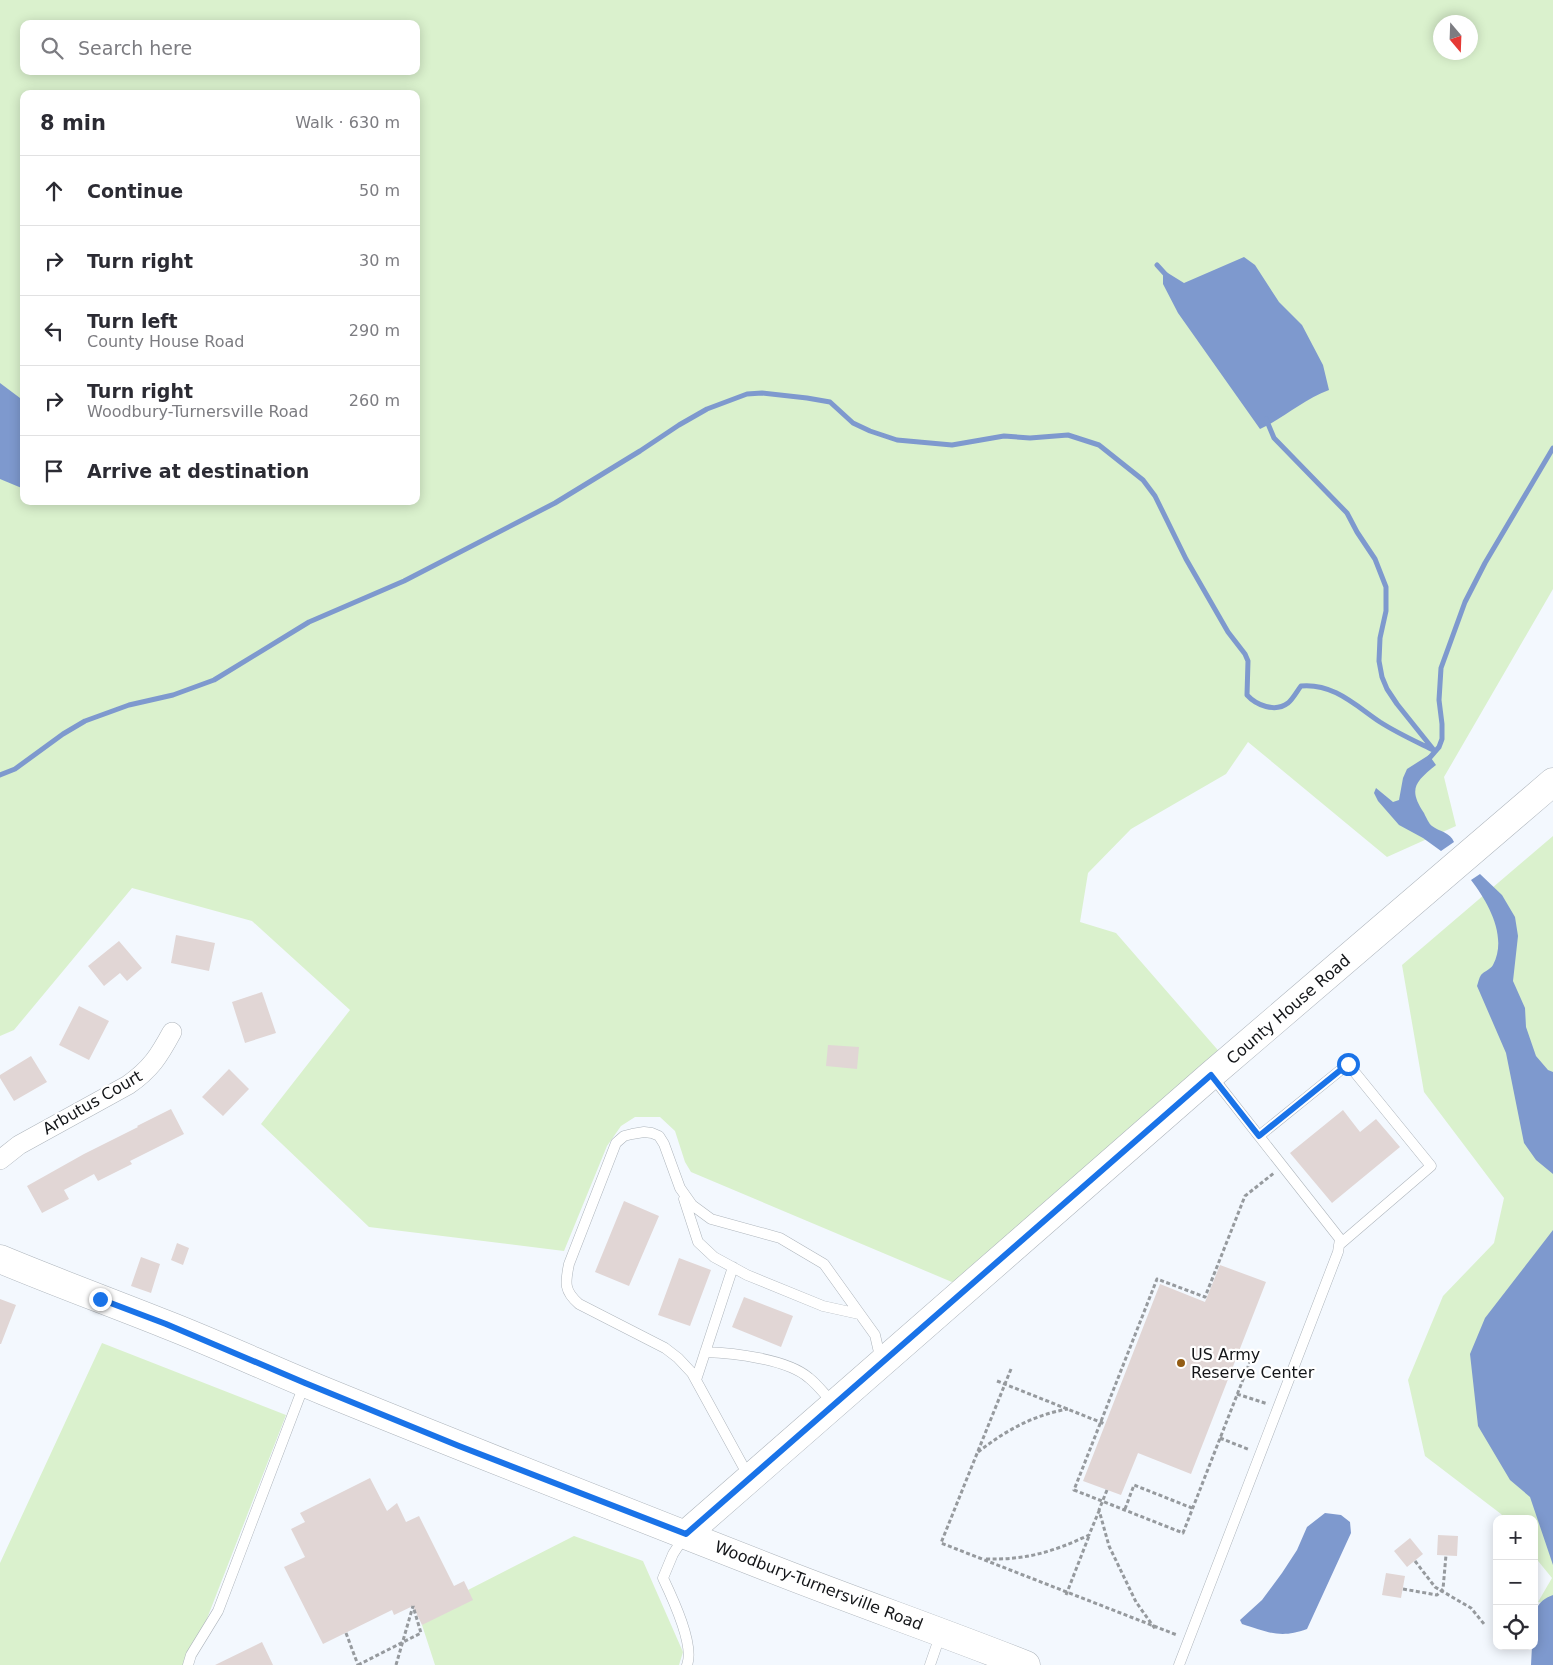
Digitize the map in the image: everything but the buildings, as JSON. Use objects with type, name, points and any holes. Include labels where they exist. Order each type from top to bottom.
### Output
[{"type":"street","name":"County House Road","points":[[686,1534],[1211,1075],[1553,782]]},
{"type":"street","name":"Arbutus Court","points":[[0,1160],[19,1145],[128,1085],[150,1067],[172,1032]]},
{"type":"street","name":"Woodbury-Turnersville Road","points":[[0,1259],[166,1324],[459,1446],[1026,1665]]},
{"type":"lane","points":[[1259,1136],[1348,1064],[1431,1166],[1339,1244]]},
{"type":"lane","points":[[1179,1665],[1338,1252],[1340,1239],[1211,1075]]},
{"type":"lane","points":[[750,1478],[692,1373],[678,1358],[665,1348],[579,1304],[570,1296],[566,1287],[569,1264],[616,1143],[624,1136],[632,1134],[652,1133],[659,1136],[664,1144],[698,1242],[714,1257],[823,1306],[859,1314]]},
{"type":"lane","points":[[679,1185],[692,1205],[711,1219],[780,1238],[824,1264],[846,1292],[859,1314],[875,1335],[881,1363]]},
{"type":"lane","points":[[696,1380],[733,1267]]},
{"type":"lane","points":[[705,1352],[726,1353],[780,1363],[808,1377],[834,1404]]},
{"type":"lane","points":[[188,1665],[191,1655],[218,1611],[305,1383]]},
{"type":"lane","points":[[686,1534],[663,1578],[686,1636],[690,1659],[687,1665]]},
{"type":"lane","points":[[930,1665],[941,1631]]},
{"type":"path","points":[[1253,1354],[1183,1533],[1074,1490],[1103,1423],[1158,1279],[1205,1298],[1245,1196],[1282,1166]]},
{"type":"path","points":[[1010,1368],[941,1543],[1066,1594],[1178,1635]]},
{"type":"path","points":[[998,1381],[1103,1423]]},
{"type":"path","points":[[1237,1394],[1278,1407]]},
{"type":"path","points":[[977,1452],[997,1437],[1033,1418],[1068,1409]]},
{"type":"path","points":[[1220,1438],[1260,1453]]},
{"type":"path","points":[[1125,1509],[1134,1485],[1192,1508]]},
{"type":"path","points":[[1066,1594],[1107,1490]]},
{"type":"path","points":[[1099,1510],[1109,1546],[1117,1564],[1136,1602],[1155,1628]]},
{"type":"path","points":[[982,1559],[1017,1559],[1050,1552],[1089,1535]]},
{"type":"path","points":[[1442,1592],[1446,1556]]},
{"type":"path","points":[[1415,1561],[1431,1582],[1442,1592],[1470,1608],[1484,1624]]},
{"type":"path","points":[[1403,1589],[1437,1595],[1442,1592]]},
{"type":"path","points":[[346,1633],[358,1665],[402,1642],[421,1633],[413,1606],[402,1642],[396,1665]]},
{"type":"green space","points":[[0,0],[1553,0],[1553,589],[1444,777],[1456,826],[1387,857],[1248,742],[1226,774],[1131,829],[1088,873],[1080,922],[1116,933],[1223,1056],[959,1285],[691,1172],[685,1162],[675,1131],[660,1117],[635,1117],[621,1126],[607,1146],[564,1251],[369,1227],[261,1124],[350,1010],[252,921],[132,888],[14,1030],[0,1036]]},
{"type":"green space","points":[[1553,836],[1553,1605],[1538,1602],[1552,1578],[1538,1561],[1538,1515],[1502,1515],[1425,1456],[1408,1380],[1443,1296],[1494,1243],[1504,1198],[1424,1092],[1402,965]]},
{"type":"green space","points":[[102,1343],[286,1415],[189,1665],[0,1665],[0,1563]]},
{"type":"green space","points":[[574,1536],[643,1561],[683,1652],[679,1665],[435,1665],[422,1625],[468,1590]]},
{"type":"water","points":[[1244,257],[1255,265],[1279,302],[1302,325],[1323,365],[1329,390],[1311,398],[1260,429],[1178,313],[1163,284],[1163,270],[1184,283]]},
{"type":"water","points":[[0,383],[20,398],[20,487],[0,479]]},
{"type":"water","points":[[1429,755],[1436,765],[1419,781],[1415,792],[1419,805],[1430,824],[1447,834],[1454,842],[1441,851],[1423,838],[1399,825],[1378,801],[1374,793],[1376,788],[1393,802],[1399,800],[1403,778],[1407,769]]},
{"type":"water","points":[[1480,874],[1502,895],[1515,917],[1518,936],[1513,981],[1525,1008],[1526,1027],[1536,1056],[1548,1070],[1553,1072],[1553,1174],[1536,1160],[1524,1143],[1506,1053],[1477,986],[1481,975],[1493,965],[1498,943],[1494,920],[1484,899],[1471,880]]},
{"type":"water","points":[[1553,1230],[1553,1565],[1538,1521],[1538,1515],[1536,1515],[1530,1497],[1510,1480],[1478,1426],[1470,1354],[1485,1318]]},
{"type":"water","points":[[1325,1513],[1341,1515],[1350,1522],[1351,1533],[1307,1629],[1289,1634],[1281,1634],[1267,1632],[1242,1624],[1240,1620],[1262,1600],[1282,1573],[1297,1550],[1307,1527]]},
{"type":"water","points":[[1553,1595],[1553,1665],[1531,1665],[1532,1650],[1538,1650],[1538,1606],[1545,1599]]},
{"type":"waterway","points":[[1157,265],[1167,276]]},
{"type":"waterway","points":[[0,775],[15,769],[63,734],[85,721],[129,705],[173,695],[214,680],[309,622],[404,581],[555,503],[707,409],[747,394],[762,393],[830,402],[853,423],[897,440],[952,445],[1004,436],[1030,438],[1068,435],[1099,445],[1143,480],[1155,496],[1186,559],[1228,632],[1245,654],[1248,661],[1247,695],[1251,699],[1260,705],[1272,708],[1288,703],[1301,686],[1323,688],[1343,696],[1380,722],[1435,751]]},
{"type":"waterway","points":[[1266,419],[1274,438],[1347,513],[1375,559],[1386,587],[1386,611],[1380,638],[1379,661],[1382,677],[1397,704],[1433,749]]},
{"type":"waterway","points":[[1426,762],[1439,747],[1442,739],[1439,700],[1441,668],[1465,602],[1485,563],[1553,448]]},
{"type":"place","name":"US Army Reserve Center","points":[[1181,1363]]},
{"type":"route","points":[[100,1299],[166,1324],[459,1446],[686,1534],[1211,1075],[1259,1136],[1348,1064]]}]
